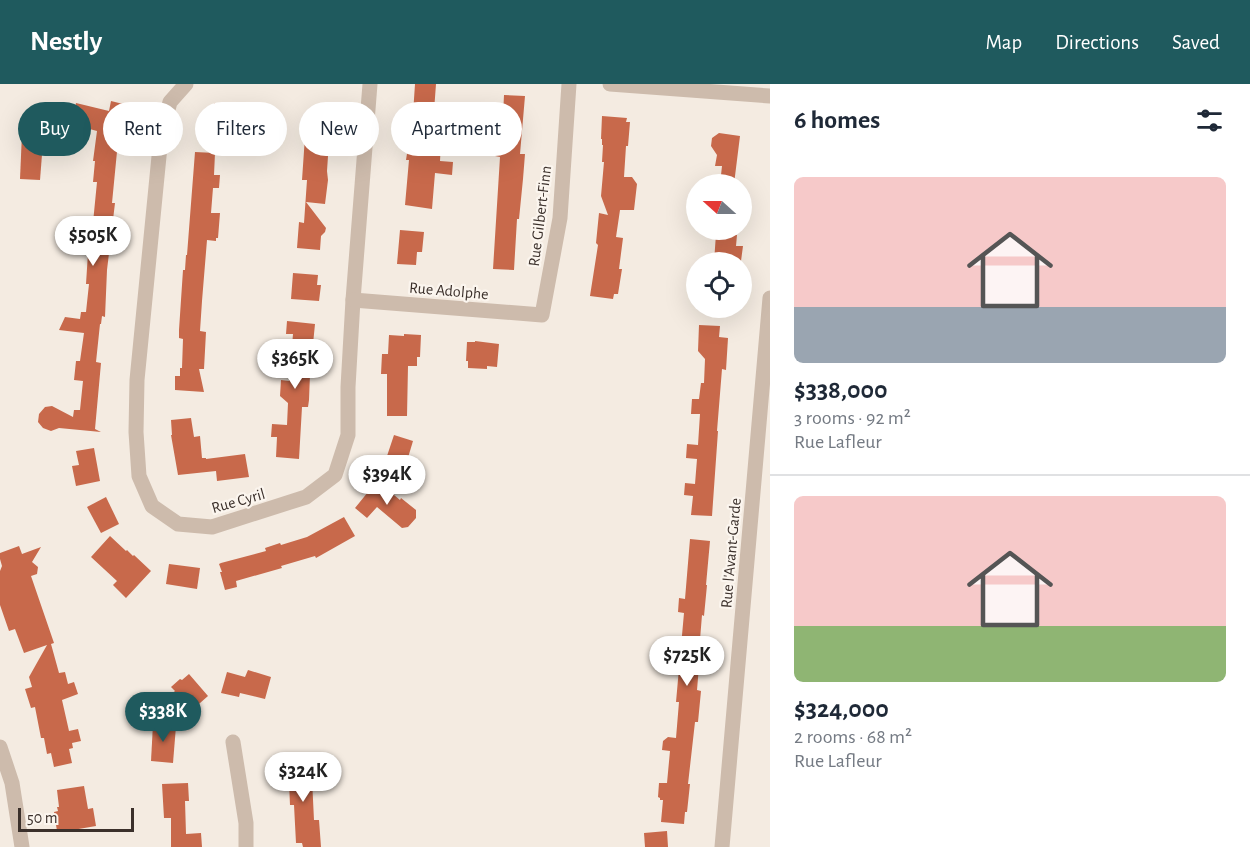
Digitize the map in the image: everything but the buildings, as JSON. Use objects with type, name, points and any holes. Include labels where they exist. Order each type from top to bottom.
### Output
[{"type":"street","name":"Rue Cyril","points":[[186,84],[170,102],[161,136],[137,380],[136,432],[139,476],[152,506],[178,524],[212,527],[306,497],[335,475],[348,435],[353,300],[370,84]]},
{"type":"street","name":"Rue Gilbert-Finn","points":[[542,315],[560,218],[569,84]]},
{"type":"street","points":[[610,84],[770,96]]},
{"type":"street","name":"Rue l'Avant-Garde","points":[[722,847],[770,298]]},
{"type":"street","name":"Rue Adolphe","points":[[353,300],[542,315]]},
{"type":"street","points":[[234,742],[246,823],[246,847]]},
{"type":"street","points":[[0,747],[12,783],[6,794],[22,847]]}]
